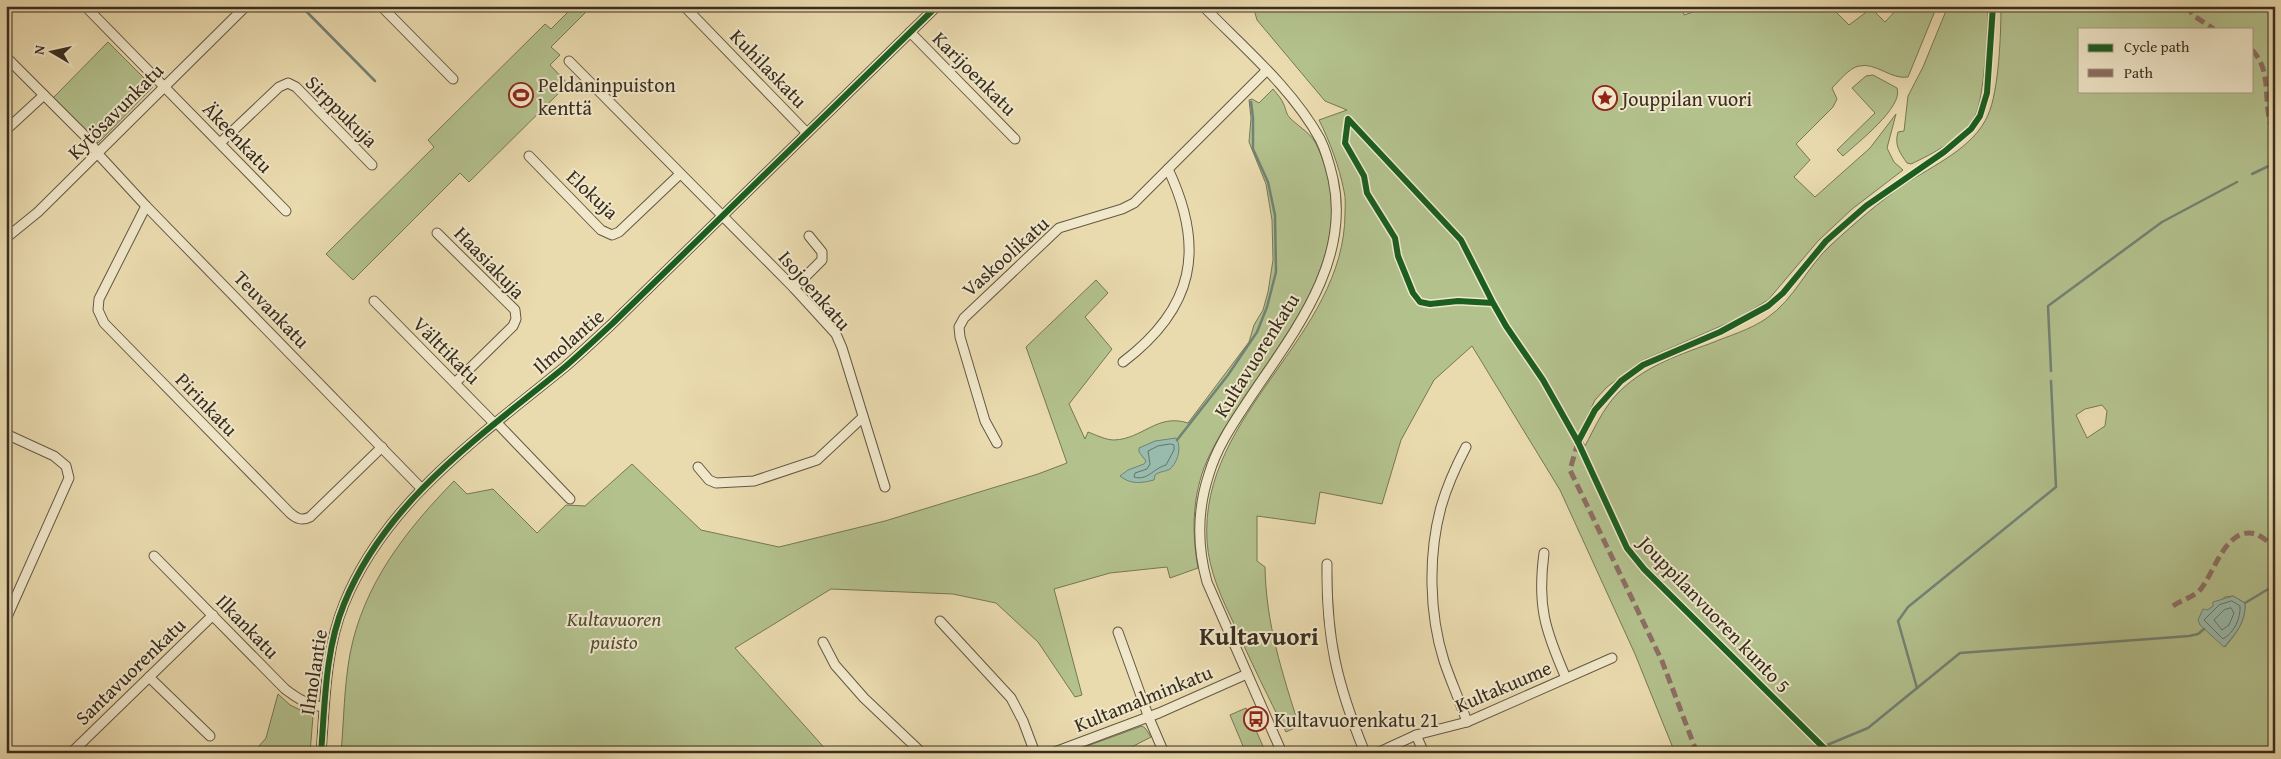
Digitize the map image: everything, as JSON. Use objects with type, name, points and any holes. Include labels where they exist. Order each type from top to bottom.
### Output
[{"type":"street","name":"Äkeenkatu","points":[[85,6],[286,211]]},
{"type":"street","name":"Kytösavunkatu","points":[[6,238],[38,212],[98,154],[246,6]]},
{"type":"street","points":[[381,6],[453,79]]},
{"type":"street","name":"Kuhilaskatu","points":[[684,6],[807,133]]},
{"type":"street","name":"Ilmolantie","points":[[320,753],[324,707],[334,639],[344,605],[376,544],[398,515],[422,489],[613,323],[937,6]]},
{"type":"street","name":"Kultavuorenkatu","points":[[1202,6],[1266,71],[1305,118],[1321,141],[1330,166],[1336,192],[1337,219],[1334,244],[1319,286],[1220,447],[1209,473],[1202,497],[1200,539],[1202,563],[1207,582],[1282,753]]},
{"type":"street","name":"Karijoenkatu","points":[[910,32],[1015,139]]},
{"type":"street","name":"Teuvankatu","points":[[6,57],[89,140],[98,154],[146,206],[422,489]]},
{"type":"street","name":"Isojoenkatu","points":[[569,61],[794,288],[836,334],[842,348],[884,487]]},
{"type":"street","name":"Vaskoolikatu","points":[[997,443],[985,421],[960,337],[960,327],[964,318],[1059,228],[1122,209],[1134,203],[1266,71]]},
{"type":"street","name":"Sirppukuja","points":[[220,143],[279,87],[288,83],[296,87],[372,165]]},
{"type":"street","points":[[6,130],[44,95]]},
{"type":"street","name":"Elokuja","points":[[529,156],[601,230],[612,235],[619,232],[680,174]]},
{"type":"street","points":[[1123,362],[1146,345],[1164,324],[1184,287],[1189,239],[1187,217],[1179,192],[1168,169]]},
{"type":"street","name":"Pirinkatu","points":[[146,206],[99,299],[98,310],[104,323],[283,506],[297,518],[304,520],[310,517],[382,447]]},
{"type":"street","name":"Haasiakuja","points":[[437,233],[515,310],[516,320],[513,326],[456,382]]},
{"type":"street","points":[[794,288],[822,260],[822,252],[809,236]]},
{"type":"street","name":"Välttikatu","points":[[374,301],[570,499]]},
{"type":"street","points":[[698,468],[709,480],[716,483],[754,481],[817,460],[863,417]]},
{"type":"street","points":[[6,434],[54,456],[66,466],[69,478],[6,619]]},
{"type":"street","points":[[1466,447],[1450,480],[1441,509],[1432,587],[1444,660],[1467,722]]},
{"type":"street","points":[[1544,553],[1541,581],[1543,612],[1551,645],[1566,678]]},
{"type":"street","name":"Ilkankatu","points":[[154,556],[285,689],[299,700],[310,705],[324,707]]},
{"type":"street","points":[[1327,564],[1329,630],[1334,663],[1343,694],[1365,753]]},
{"type":"street","name":"Santavuorenkatu","points":[[71,753],[213,615]]},
{"type":"street","points":[[940,621],[1010,698],[1023,721],[1034,753]]},
{"type":"street","points":[[1118,632],[1149,718],[1164,753]]},
{"type":"street","points":[[823,642],[835,664],[864,698],[922,753]]},
{"type":"street","name":"Kultakuume","points":[[1377,753],[1416,735],[1467,722],[1612,658]]},
{"type":"street","name":"Kultamalminkatu","points":[[1052,753],[1149,718],[1247,674]]},
{"type":"street","points":[[149,677],[210,736]]},
{"type":"street","points":[[1416,735],[1424,753]]},
{"type":"green space","points":[[574,6],[592,6],[551,47],[560,55],[550,65],[568,84],[469,182],[460,173],[353,280],[326,254],[434,147],[428,140],[545,24],[551,29]]},
{"type":"green space","points":[[1253,6],[1682,6],[1684,15],[1711,6],[1830,6],[1849,25],[1869,10],[1875,12],[1885,22],[1900,6],[1937,6],[1908,77],[1896,76],[1871,66],[1855,67],[1844,75],[1832,88],[1837,99],[1833,107],[1796,144],[1810,160],[1794,177],[1815,197],[1870,148],[1896,114],[1887,148],[1894,162],[1903,170],[1852,209],[1818,241],[1768,300],[1737,319],[1641,361],[1607,387],[1595,400],[1579,434],[1585,446],[1607,406],[1617,394],[1637,377],[1684,353],[1746,329],[1767,318],[1785,302],[1815,262],[1849,228],[1895,191],[1963,147],[1973,137],[1982,127],[1988,115],[1995,92],[2000,46],[2001,6],[2275,6],[2275,753],[1675,753],[1635,654],[1560,490],[1472,346],[1434,380],[1401,440],[1382,504],[1320,492],[1315,524],[1257,516],[1257,561],[1265,567],[1268,608],[1276,648],[1299,726],[1286,732],[1225,606],[1210,564],[1207,541],[1211,495],[1225,453],[1247,414],[1299,338],[1322,299],[1339,257],[1345,213],[1345,194],[1334,154],[1319,120],[1347,110],[1325,101],[1257,20]],"holes":[[[2102,405],[2107,411],[2105,426],[2087,438],[2076,415],[2085,409]],[[2233,596],[2245,603],[2245,610],[2242,622],[2225,647],[2208,610],[2225,597]]]},
{"type":"green space","points":[[1948,6],[1988,6],[1981,95],[1975,116],[1963,132],[1938,150],[1911,164],[1907,163],[1898,149],[1898,132],[1904,131],[1908,96],[1923,67]]},
{"type":"green space","points":[[108,42],[153,87],[98,143],[53,98]]},
{"type":"green space","points":[[1873,75],[1897,88],[1897,96],[1887,114],[1878,124],[1843,156],[1837,150],[1875,113],[1852,88],[1866,76]]},
{"type":"green space","name":"Kultavuoren puisto","points":[[1273,89],[1282,101],[1289,116],[1316,143],[1330,184],[1332,219],[1326,253],[1314,286],[1297,317],[1228,422],[1207,460],[1200,480],[1195,505],[1194,530],[1198,568],[1170,578],[1167,567],[1110,573],[1054,589],[1082,695],[1075,697],[1038,642],[996,603],[953,594],[831,589],[735,648],[829,753],[341,753],[348,666],[356,629],[365,605],[376,582],[403,539],[454,481],[467,494],[493,489],[537,533],[566,505],[585,506],[632,464],[701,530],[779,547],[885,521],[1038,474],[1067,463],[1026,347],[1096,280],[1108,293],[1085,317],[1112,349],[1069,404],[1085,439],[1088,432],[1114,440],[1133,436],[1167,421],[1188,423],[1249,342],[1254,325],[1263,310],[1268,292],[1273,260],[1272,220],[1266,184],[1249,142],[1251,118],[1249,100],[1252,99],[1259,103]]},
{"type":"green space","points":[[278,694],[290,705],[313,716],[310,753],[253,753],[266,738]]},
{"type":"green space","points":[[1246,708],[1266,753],[1246,753],[1230,715]]},
{"type":"green space","points":[[1142,726],[1151,737],[1120,753],[1068,753]]},
{"type":"water","points":[[1176,438],[1179,450],[1175,462],[1170,469],[1155,475],[1154,480],[1132,482],[1120,476],[1128,470],[1144,464],[1146,461],[1139,452],[1139,448],[1155,441]]},
{"type":"water","points":[[2233,596],[2245,603],[2244,616],[2236,632],[2224,647],[2200,625],[2198,620],[2203,609],[2208,610],[2213,606],[2213,602]]},
{"type":"waterway","points":[[301,6],[375,81]]},
{"type":"waterway","points":[[1177,440],[1228,375],[1257,332],[1267,307],[1276,272],[1275,215],[1268,182],[1253,149],[1251,102]]},
{"type":"waterway","points":[[2252,174],[2275,163]]},
{"type":"waterway","points":[[2051,371],[2048,306],[2162,222],[2237,182]]},
{"type":"waterway","points":[[1917,688],[1898,621],[1908,607],[2056,487],[2051,381]]},
{"type":"waterway","points":[[2245,603],[2275,585]]},
{"type":"waterway","points":[[1827,745],[1868,728],[1960,653],[2189,636],[2198,634],[2204,629]]},
{"type":"waterway","points":[[1809,753],[1819,749]]},
{"type":"marked path","points":[[2186,6],[2194,16],[2212,28]]},
{"type":"marked path","points":[[2254,53],[2263,69],[2268,113],[2275,133]]},
{"type":"marked path","points":[[1578,442],[1570,470],[1662,661],[1697,753]]},
{"type":"marked path","points":[[2173,606],[2200,590],[2222,553],[2237,537],[2246,533],[2256,534],[2275,547]]},
{"type":"cycle path","points":[[321,753],[329,658],[344,604],[362,567],[385,533],[411,501],[470,444],[566,366],[613,323],[937,6]]},
{"type":"cycle path","points":[[1578,442],[1595,410],[1621,381],[1643,365],[1720,332],[1768,306],[1783,293],[1826,241],[1866,206],[1944,152],[1971,129],[1980,116],[1987,93],[1993,6]]},
{"type":"cycle path","name":"Jouppilanvuoren kunto 5","points":[[1493,303],[1461,240],[1348,119],[1345,143],[1364,176],[1367,193],[1395,238],[1398,256],[1413,293],[1420,302],[1430,304],[1458,301],[1493,303],[1506,326],[1543,380],[1578,442],[1627,548],[1644,569],[1829,753]]},
{"type":"place","name":"Peldaninpuiston kenttä","points":[[521,95]]},
{"type":"place","name":"Jouppilan vuori","points":[[1605,98]]},
{"type":"place","name":"Kultavuorenkatu 21","points":[[1256,719]]},
{"type":"district","name":"Kultavuori","points":[[1259,636]]}]
